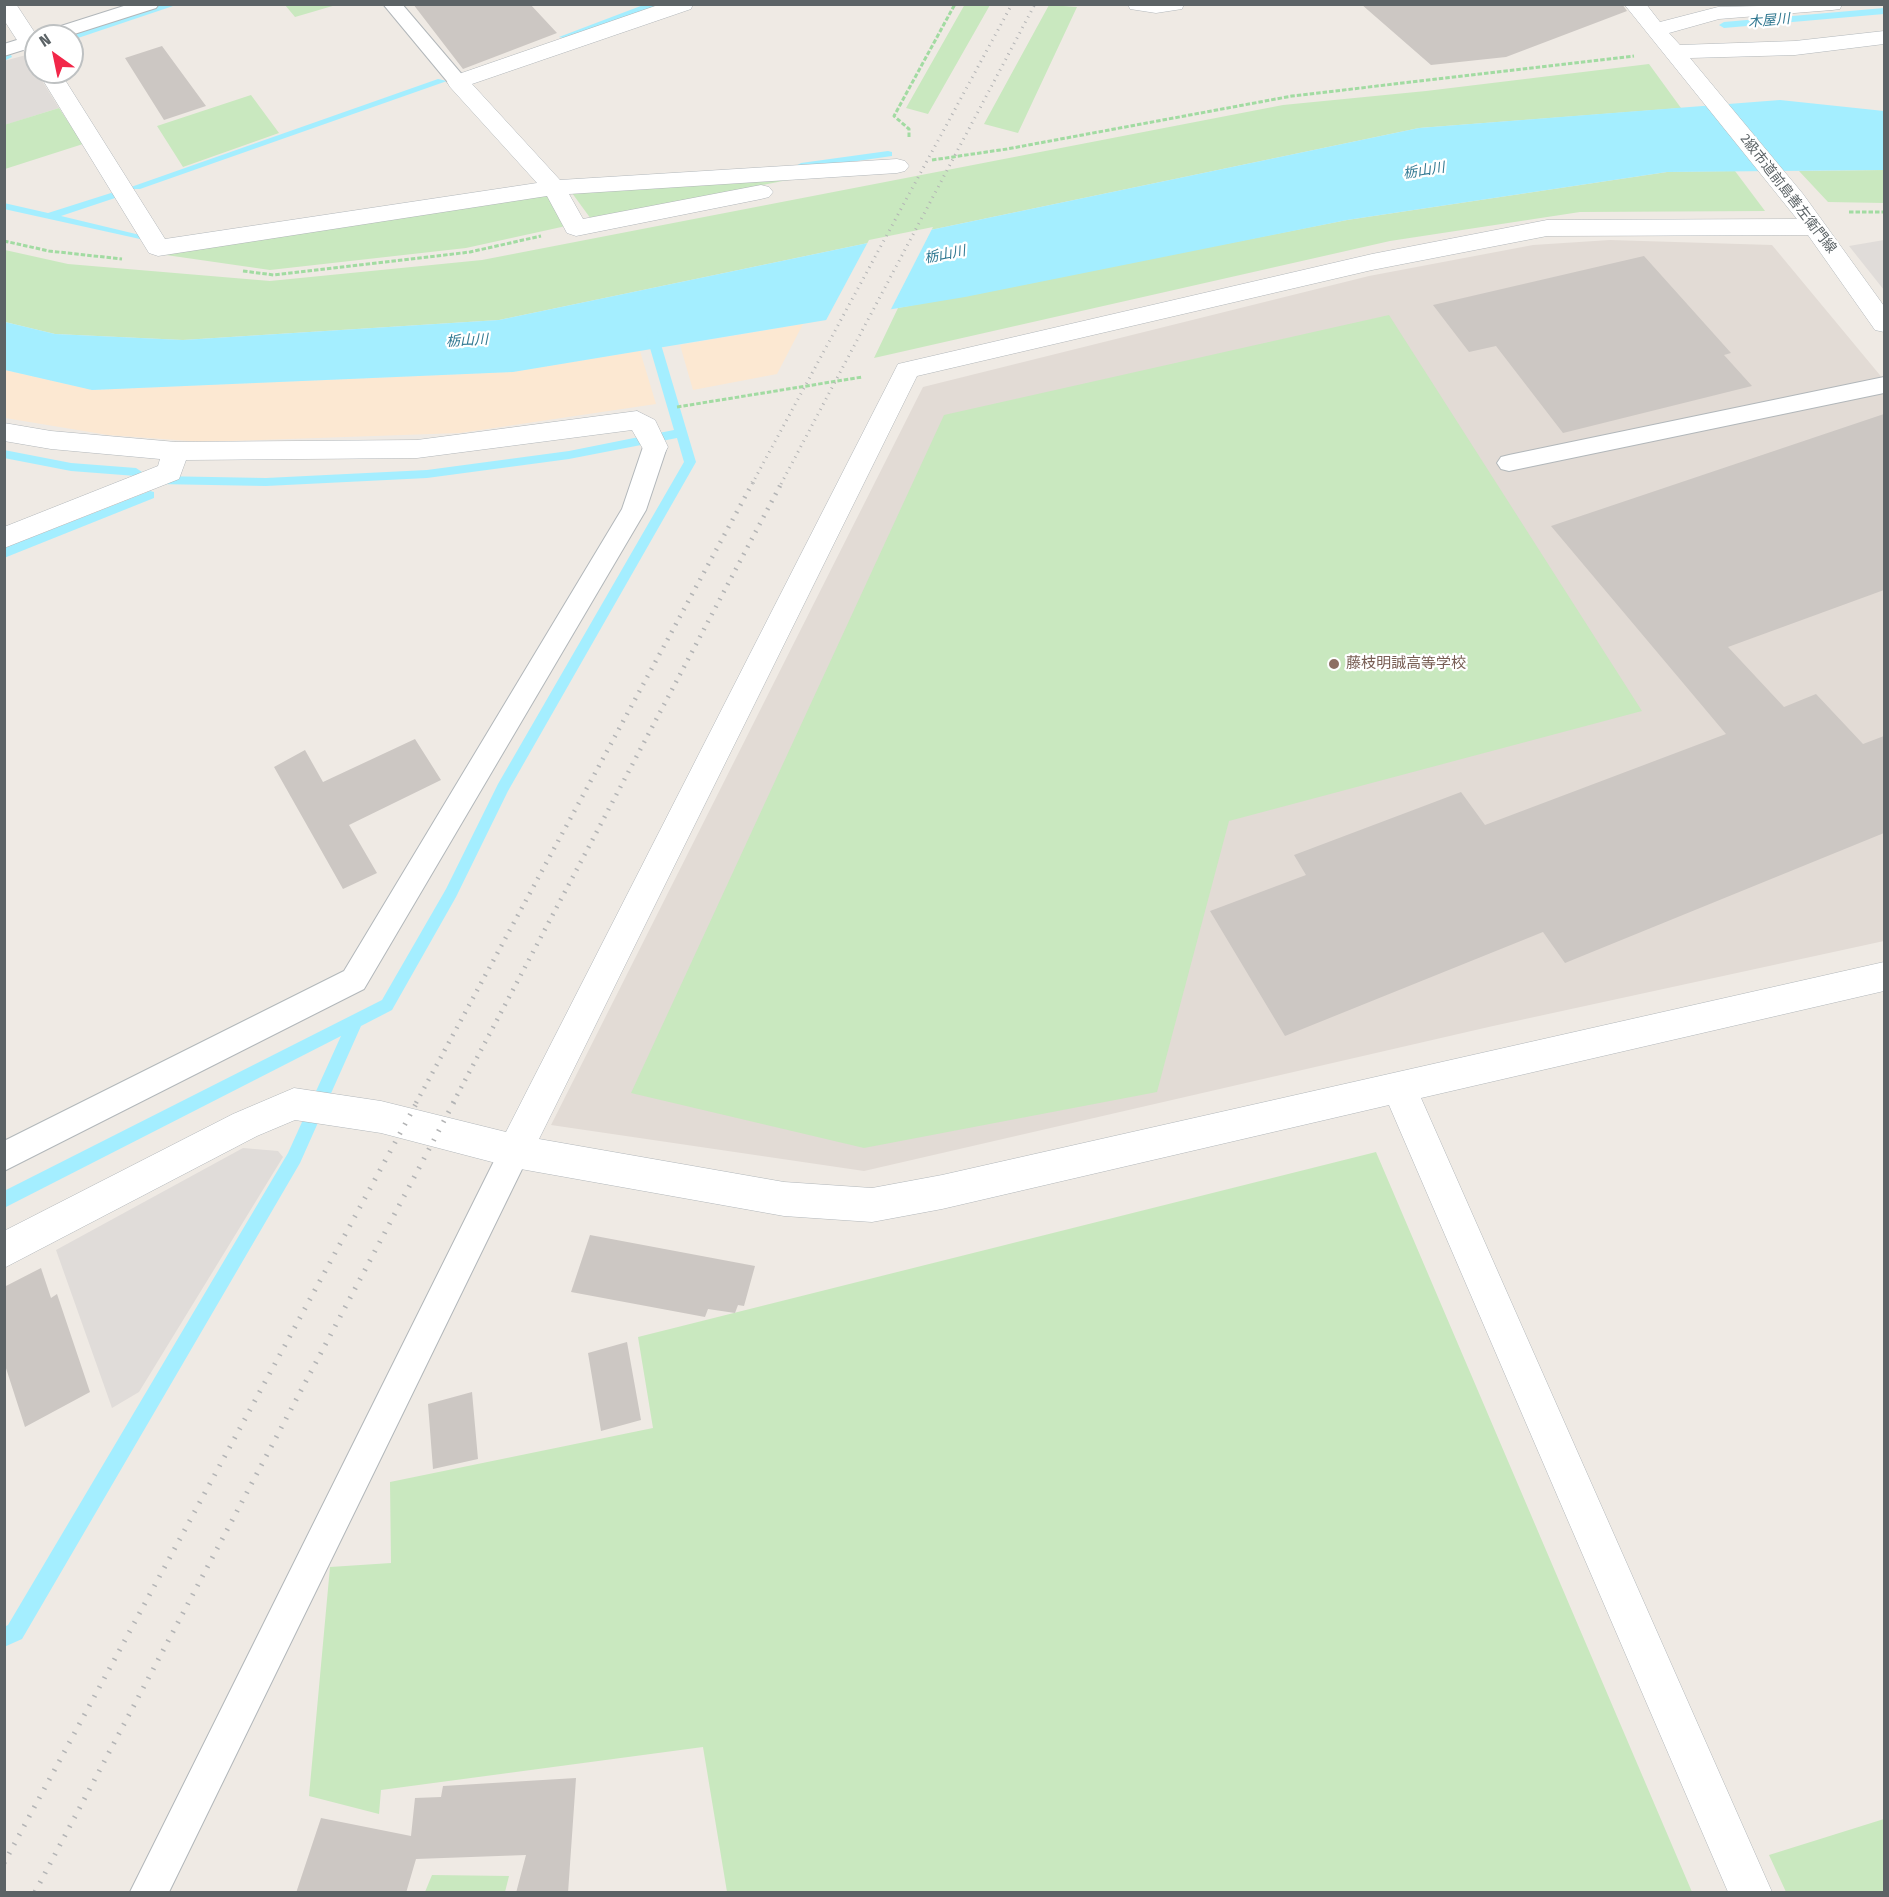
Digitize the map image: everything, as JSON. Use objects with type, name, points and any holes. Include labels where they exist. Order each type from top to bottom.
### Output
[{"type":"street","points":[[5,4],[24,26]]},
{"type":"street","points":[[683,4],[458,82],[554,188],[576,228],[897,166]]},
{"type":"street","points":[[1138,4],[1156,7],[1174,4]]},
{"type":"street","name":"2級市道前島善左衛門線","points":[[1634,4],[1795,199],[1884,324]]},
{"type":"street","points":[[1655,30],[1718,14],[1832,4]]},
{"type":"street","points":[[1680,59],[1884,37]]},
{"type":"street","points":[[56,84],[158,248],[554,188],[897,166]]},
{"type":"street","points":[[515,1151],[907,370],[1372,262],[1547,228],[1814,227]]},
{"type":"street","points":[[4,432],[173,461],[417,449],[637,420],[651,437]]},
{"type":"street","points":[[4,538],[131,488],[173,461]]},
{"type":"street","points":[[4,1250],[245,1125],[311,1107],[381,1118],[515,1151],[784,1199],[872,1205],[942,1192],[1884,976]]},
{"type":"street","points":[[1399,1088],[1750,1893]]},
{"type":"lane","points":[[84,27],[150,4]]},
{"type":"lane","points":[[392,4],[458,82]]},
{"type":"lane","points":[[4,50],[24,46]]},
{"type":"lane","points":[[1509,463],[1884,385]]},
{"type":"lane","points":[[4,1157],[354,980],[634,510],[651,437]]},
{"type":"lane","points":[[149,1893],[515,1151]]},
{"type":"path","points":[[897,166],[908,151],[909,129],[894,116],[956,4]]},
{"type":"path","points":[[897,166],[1007,149],[1292,96],[1680,59]]},
{"type":"path","points":[[681,406],[907,370]]},
{"type":"shaded area","points":[[24,56],[24,84],[44,84],[59,108],[5,125],[4,61]]},
{"type":"shaded area","name":"藤枝明誠高等学校","points":[[1610,240],[1772,245],[1884,380],[1884,941],[1493,1026],[864,1171],[551,1125],[923,387],[1369,276],[1533,245]]},
{"type":"shaded area","points":[[1884,240],[1884,290],[1849,246]]},
{"type":"shaded area","points":[[243,1148],[278,1151],[283,1157],[139,1392],[112,1408],[56,1250]]},
{"type":"green space","points":[[965,4],[990,5],[928,114],[906,108]]},
{"type":"green space","points":[[285,5],[336,5],[295,17]]},
{"type":"green space","points":[[1049,5],[1077,7],[1018,133],[984,124]]},
{"type":"green space","points":[[1649,64],[1681,108],[1419,128],[499,320],[183,340],[55,334],[5,322],[5,250],[68,264],[270,281],[482,260],[1283,105],[1426,91]]},
{"type":"green space","points":[[251,95],[279,133],[183,167],[157,126]]},
{"type":"green space","points":[[59,108],[83,144],[5,169],[4,125]]},
{"type":"green space","points":[[1884,170],[1884,203],[1828,202],[1799,171]]},
{"type":"green space","points":[[1735,171],[1765,211],[1580,212],[1390,241],[874,358],[898,308],[1347,220],[1667,172]]},
{"type":"green space","points":[[798,178],[591,219],[572,193]]},
{"type":"green space","points":[[548,194],[566,226],[466,248],[270,270],[159,254]]},
{"type":"green space","points":[[1389,315],[1642,711],[1229,821],[1157,1092],[864,1148],[631,1093],[944,415]]},
{"type":"green space","points":[[1376,1152],[1692,1892],[727,1892],[703,1747],[381,1790],[379,1814],[309,1796],[330,1567],[391,1563],[390,1482],[653,1428],[638,1337]]},
{"type":"green space","points":[[1884,1819],[1884,1892],[1786,1892],[1769,1855]]},
{"type":"green space","points":[[432,1875],[509,1876],[505,1892],[425,1892]]},
{"type":"sand","points":[[803,324],[777,374],[693,390],[680,345]]},
{"type":"sand","points":[[640,351],[656,404],[460,433],[203,442],[108,435],[5,418],[4,370],[93,390],[513,372]]},
{"type":"water","name":"栃山川","points":[[1780,100],[1884,111],[1884,170],[1667,172],[1347,220],[965,297],[513,372],[92,390],[5,370],[5,322],[55,334],[183,340],[499,320],[1419,128]]},
{"type":"pier","points":[[933,227],[889,313],[824,324],[869,240]]},
{"type":"building","points":[[413,4],[530,4],[557,33],[463,69]]},
{"type":"building","points":[[1361,4],[1622,4],[1627,11],[1506,57],[1431,65]]},
{"type":"building","points":[[162,46],[206,106],[164,120],[125,58]]},
{"type":"building","points":[[1644,256],[1731,353],[1724,355],[1752,386],[1563,433],[1496,346],[1469,352],[1433,305]]},
{"type":"building","points":[[1884,414],[1884,590],[1728,647],[1784,707],[1816,694],[1863,744],[1884,736],[1884,833],[1565,963],[1543,932],[1285,1036],[1210,911],[1306,875],[1294,855],[1461,792],[1485,825],[1726,734],[1551,526]]},
{"type":"building","points":[[415,739],[441,780],[349,825],[377,873],[343,889],[274,767],[305,750],[323,782]]},
{"type":"building","points":[[590,1235],[755,1266],[744,1306],[738,1305],[735,1313],[708,1309],[705,1317],[571,1292]]},
{"type":"building","points":[[41,1268],[51,1298],[57,1294],[90,1392],[25,1427],[4,1362],[4,1287]]},
{"type":"building","points":[[627,1342],[641,1420],[601,1431],[588,1353]]},
{"type":"building","points":[[472,1392],[478,1459],[433,1469],[428,1404]]},
{"type":"building","points":[[576,1778],[568,1893],[516,1893],[526,1855],[416,1859],[406,1893],[296,1893],[321,1818],[411,1836],[415,1798],[441,1797],[443,1786]]},
{"type":"waterway","points":[[84,33],[175,4]]},
{"type":"waterway","points":[[564,37],[657,4]]},
{"type":"waterway","name":"木屋川","points":[[1724,25],[1884,11]]},
{"type":"waterway","points":[[136,187],[442,81]]},
{"type":"waterway","points":[[801,166],[888,154]]},
{"type":"waterway","points":[[49,216],[111,196]]},
{"type":"waterway","points":[[4,206],[136,237]]},
{"type":"waterway","points":[[356,1021],[387,1005],[451,893],[503,788],[690,462],[651,331]]},
{"type":"waterway","points":[[157,480],[266,482],[427,474],[569,455],[681,433]]},
{"type":"waterway","points":[[4,454],[71,467],[136,472]]},
{"type":"waterway","points":[[4,553],[150,495]]},
{"type":"waterway","points":[[4,1200],[356,1021]]},
{"type":"waterway","points":[[4,1638],[15,1632],[294,1158],[356,1021]]},
{"type":"railway","points":[[752,484],[1012,4]]},
{"type":"railway","points":[[781,484],[1035,4]]},
{"type":"railway","points":[[416,1103],[753,482]]},
{"type":"railway","points":[[453,1103],[782,482]]},
{"type":"railway","points":[[4,1863],[417,1102]]},
{"type":"railway","points":[[35,1892],[454,1102]]},
{"type":"place","name":"藤枝明誠高等学校","points":[[1334,664]]}]
